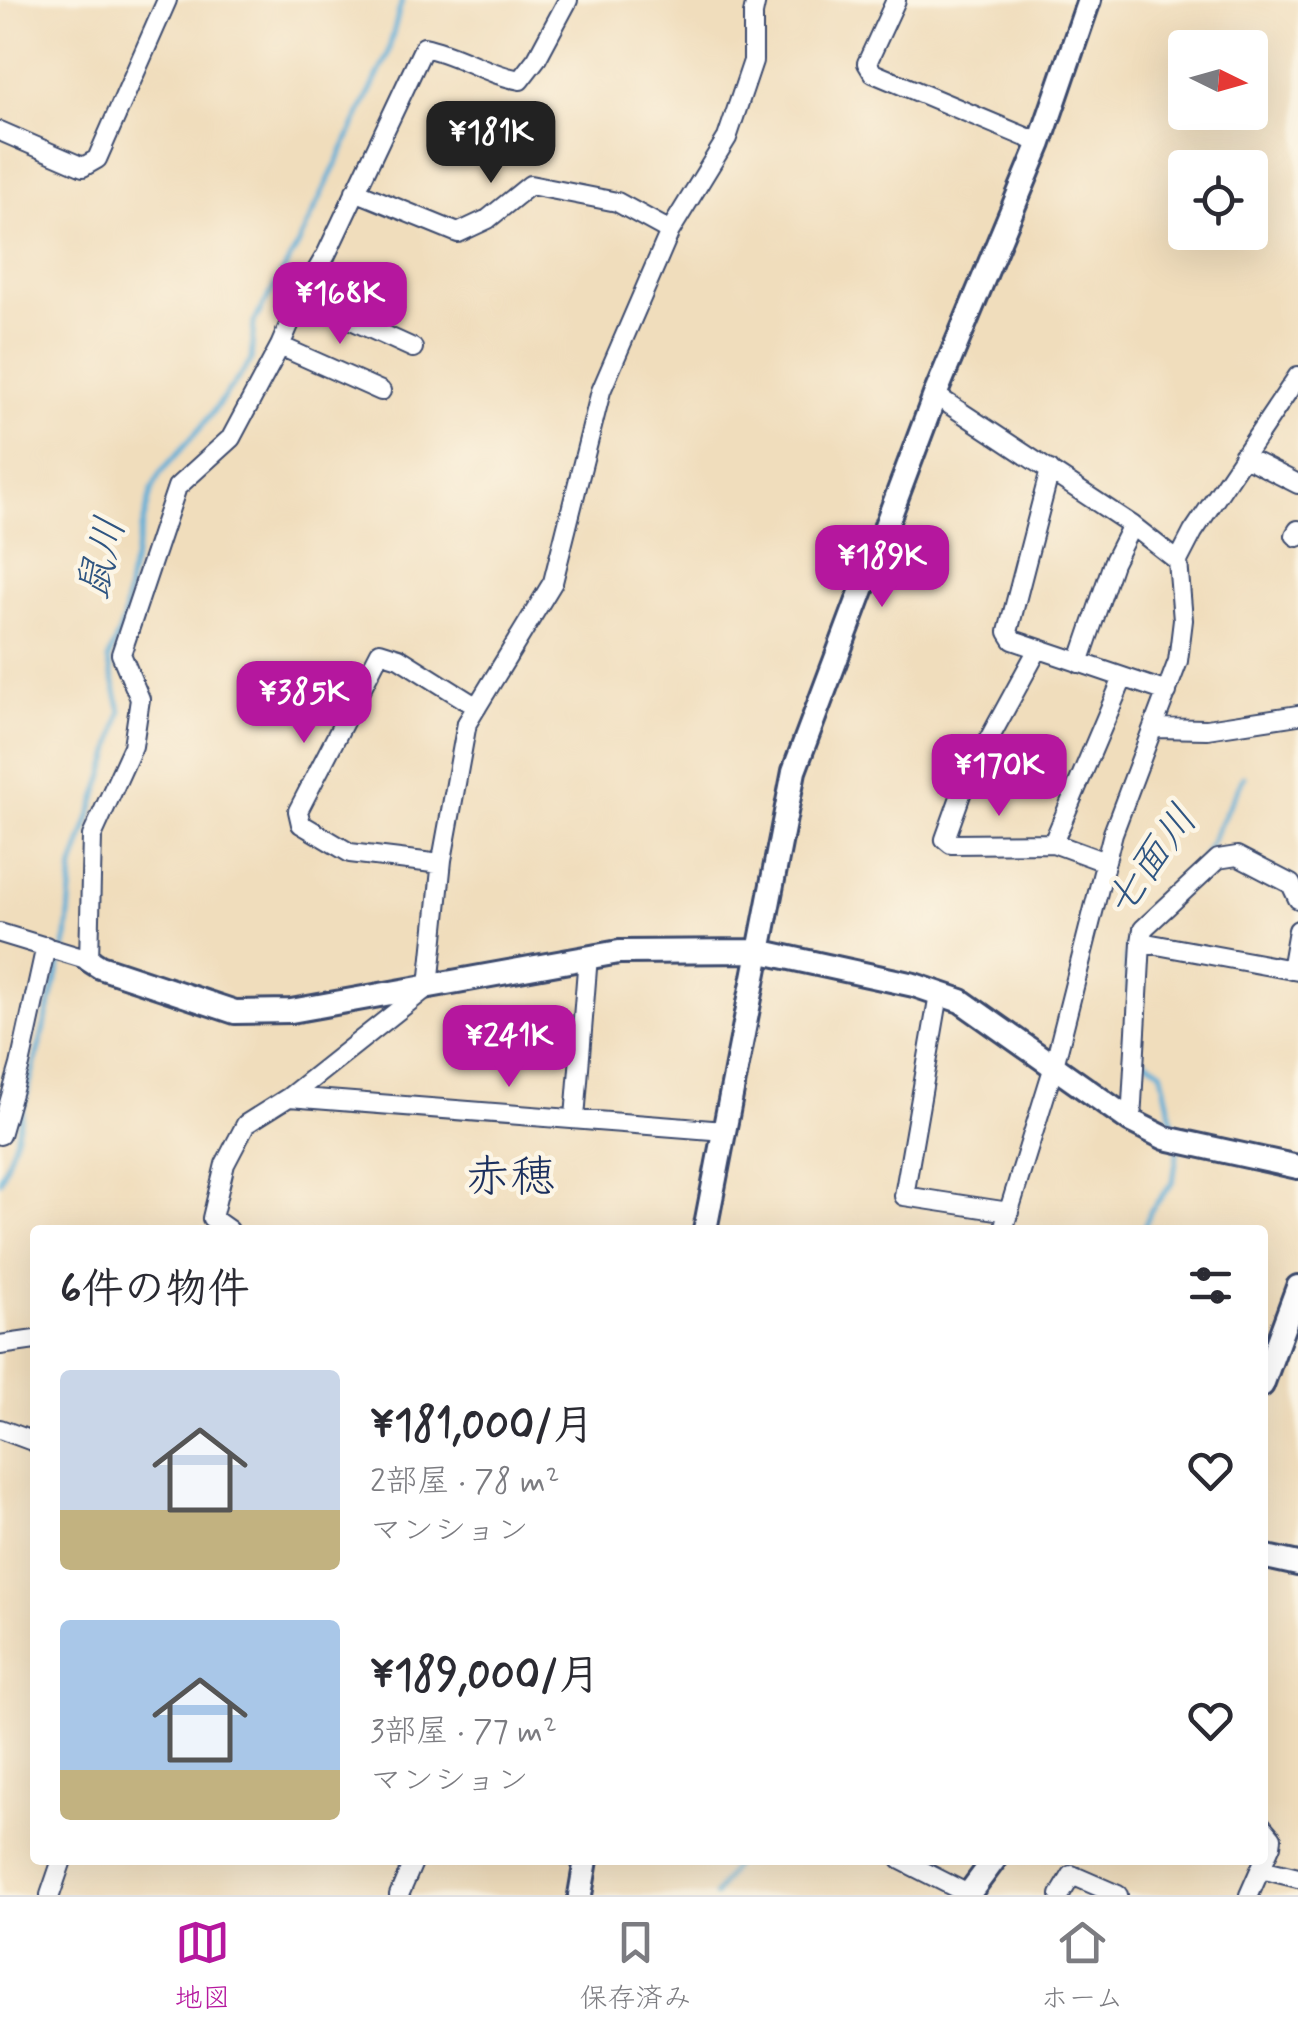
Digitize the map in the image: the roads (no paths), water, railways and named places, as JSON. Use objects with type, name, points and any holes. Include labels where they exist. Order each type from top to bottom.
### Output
[{"type":"street","points":[[0,131],[83,167],[97,160],[167,0]]},
{"type":"street","points":[[81,958],[92,836],[133,746],[140,699],[121,654],[177,486],[231,438],[326,255],[424,47],[445,51],[506,78],[520,80],[537,58],[568,0]]},
{"type":"street","points":[[205,1224],[225,1164],[246,1124],[289,1098],[429,986],[441,864],[467,723],[553,582],[601,391],[670,231],[727,138],[754,61],[756,0]]},
{"type":"street","points":[[896,0],[867,63],[873,74],[1040,143]]},
{"type":"street","points":[[706,1225],[794,770],[935,394],[1040,143],[1089,0]]},
{"type":"street","points":[[355,192],[458,233],[488,219],[530,185],[618,202],[670,231]]},
{"type":"street","points":[[301,297],[413,348]]},
{"type":"street","points":[[280,346],[381,392]]},
{"type":"street","points":[[939,994],[904,1196],[1006,1221],[1054,1066],[1121,808],[1178,660],[1182,620],[1178,561],[1298,376]]},
{"type":"street","points":[[935,394],[1132,525],[1178,561]]},
{"type":"street","points":[[1243,456],[1298,484]]},
{"type":"street","points":[[1050,470],[1007,625],[1013,640],[1167,692]]},
{"type":"street","points":[[1079,663],[1113,564],[1132,525]]},
{"type":"street","points":[[1038,649],[965,783],[945,839],[951,844],[1053,843],[1106,862]]},
{"type":"street","points":[[441,864],[350,853],[300,824],[298,810],[380,652],[400,658],[477,707]]},
{"type":"street","points":[[1053,843],[1123,678]]},
{"type":"street","points":[[1155,728],[1207,729],[1298,715]]},
{"type":"street","points":[[1132,1121],[1143,929],[1218,859],[1237,856],[1292,884],[1298,899]]},
{"type":"street","points":[[1141,942],[1295,970],[1298,930]]},
{"type":"street","points":[[0,933],[235,1012],[291,1011],[619,952],[758,951],[848,969],[961,1001],[1132,1121],[1165,1138],[1298,1168]]},
{"type":"street","points":[[0,1135],[50,947]]},
{"type":"street","points":[[575,1118],[588,956]]},
{"type":"street","points":[[289,1098],[725,1131]]},
{"type":"street","points":[[1268,1368],[1298,1287]]},
{"type":"street","points":[[0,1345],[30,1341]]},
{"type":"street","points":[[0,1429],[30,1440]]},
{"type":"street","points":[[1268,1557],[1298,1564]]},
{"type":"street","points":[[50,1895],[60,1865]]},
{"type":"street","points":[[399,1895],[412,1865]]},
{"type":"street","points":[[580,1895],[585,1865]]},
{"type":"street","points":[[911,1865],[969,1895],[990,1865]]},
{"type":"street","points":[[1250,1895],[1262,1865]]},
{"type":"street","points":[[1261,1869],[1298,1878]]},
{"type":"street","points":[[1060,1895],[1072,1875],[1118,1895]]},
{"type":"waterway","name":"鼠川","points":[[0,1181],[16,1137],[67,938],[73,867],[121,711],[108,660],[123,622],[151,492],[160,473],[203,425],[251,361],[254,322],[298,245],[387,56],[402,0]]},
{"type":"waterway","name":"七面川","points":[[1179,884],[1201,862],[1244,776]]},
{"type":"waterway","name":"七面川","points":[[1130,993],[1127,950],[1136,927]]},
{"type":"waterway","name":"七面川","points":[[1141,1058],[1161,1070],[1175,1132]]},
{"type":"waterway","name":"七面川","points":[[1145,1225],[1151,1210],[1173,1182],[1178,1148]]},
{"type":"waterway","name":"七面川","points":[[715,1895],[735,1865]]},
{"type":"district","name":"赤穂","points":[[510,1178]]}]
